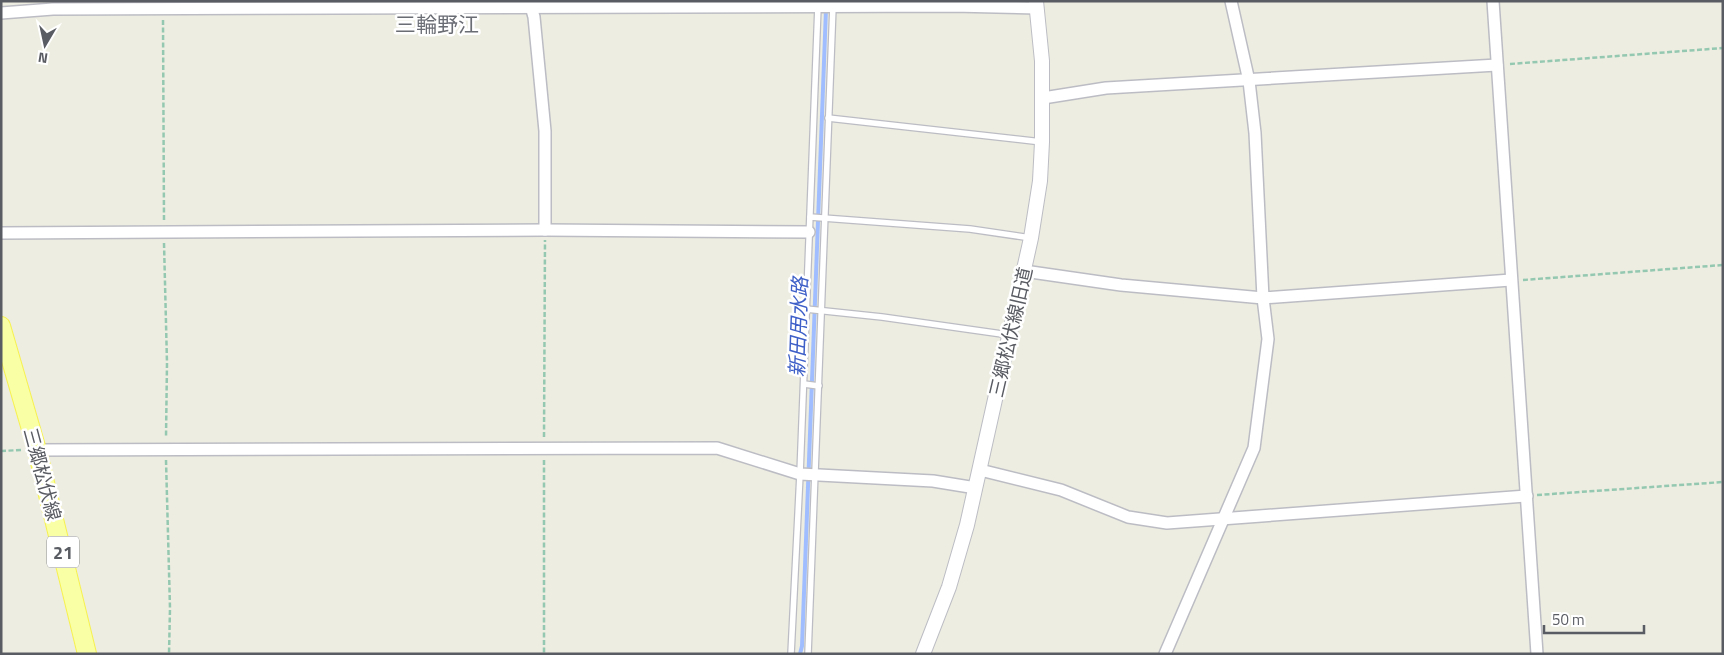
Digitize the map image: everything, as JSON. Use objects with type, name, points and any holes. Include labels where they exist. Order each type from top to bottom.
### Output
[{"type":"main road","name":"三郷松伏線","points":[[1,326],[37,450],[87,654]]},
{"type":"street","points":[[1166,654],[1254,448],[1268,340],[1263,298],[1255,133],[1249,81],[1231,1]]},
{"type":"street","points":[[1493,1],[1537,654]]},
{"type":"street","points":[[1,13],[52,5],[162,10],[531,5],[1036,5]]},
{"type":"street","points":[[531,5],[546,131],[545,230]]},
{"type":"street","name":"三郷松伏線旧道","points":[[923,654],[954,570],[976,488],[1031,238],[1040,180],[1043,98],[1036,5]]},
{"type":"street","points":[[1043,98],[1106,88],[1497,65]]},
{"type":"street","points":[[1,233],[545,230],[809,232]]},
{"type":"street","points":[[1024,271],[1121,285],[1263,298],[1511,280]]},
{"type":"street","points":[[37,450],[717,448],[800,474],[933,481],[976,488]]},
{"type":"street","points":[[980,470],[1061,490],[1128,517],[1167,523],[1527,496]]},
{"type":"lane","points":[[791,654],[804,384],[818,4]]},
{"type":"lane","points":[[808,654],[833,4]]},
{"type":"lane","points":[[828,118],[1042,142]]},
{"type":"lane","points":[[810,218],[970,229],[1031,238]]},
{"type":"lane","points":[[806,309],[1009,335]]},
{"type":"lane","points":[[804,384],[819,386]]},
{"type":"path","points":[[162,10],[169,654]]},
{"type":"path","points":[[1497,65],[1723,48]]},
{"type":"path","points":[[1511,280],[1723,265]]},
{"type":"path","points":[[1,450],[37,450]]},
{"type":"path","points":[[1527,496],[1723,482]]},
{"type":"waterway","name":"新田用水路","points":[[800,654],[802,646],[826,9]]},
{"type":"district","name":"三輪野江","points":[[437,24]]}]
